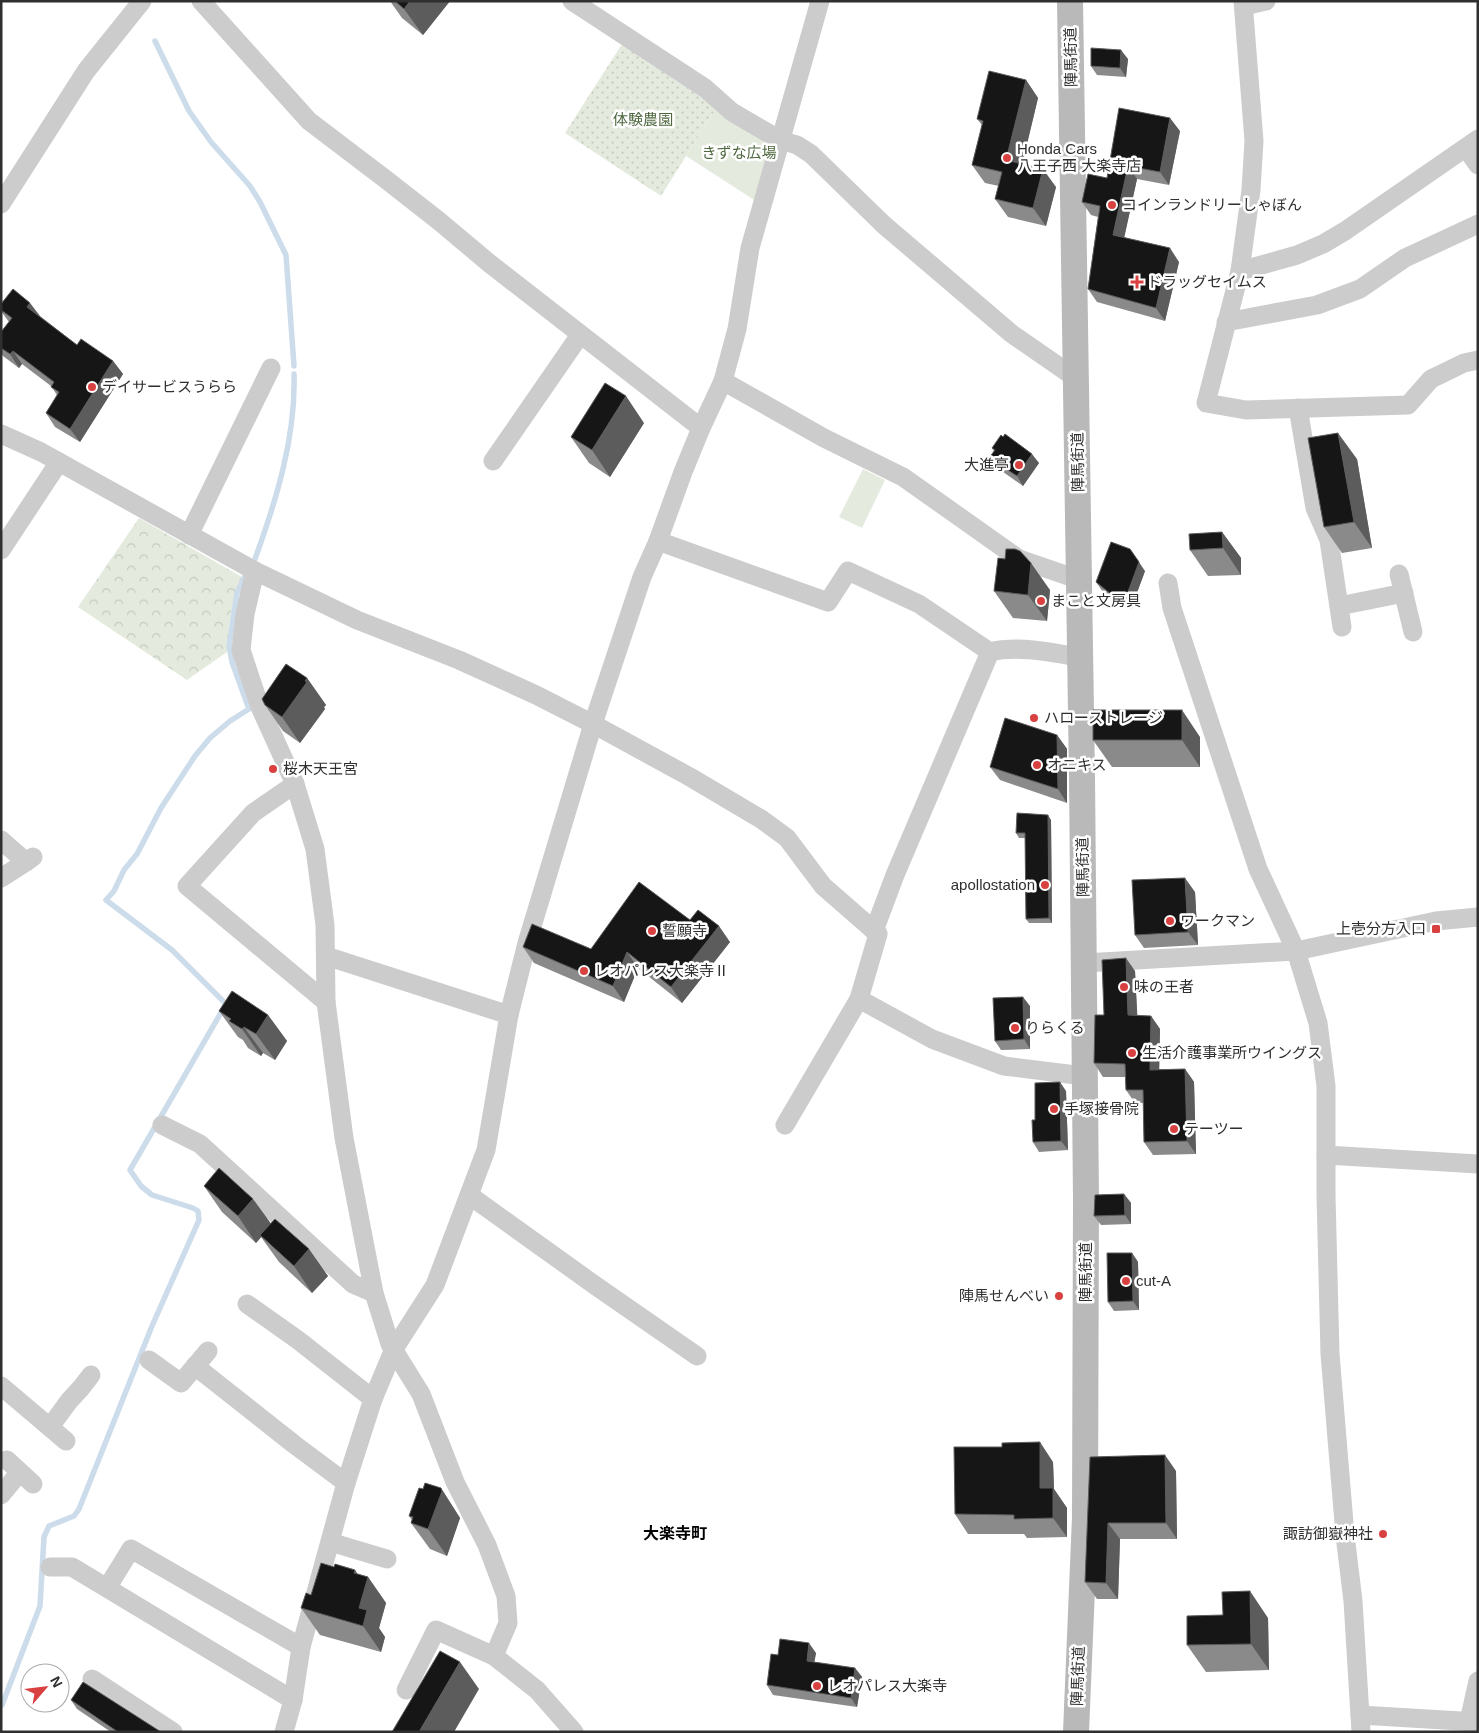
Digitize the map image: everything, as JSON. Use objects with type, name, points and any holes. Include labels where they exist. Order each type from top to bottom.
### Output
[{"type":"main road","name":"陣馬街道","points":[[1070,1],[1080,580],[1084,964],[1085,1517],[1076,1732]]},
{"type":"street","points":[[1,204],[86,71],[142,1]]},
{"type":"street","points":[[201,1],[309,121],[408,196],[489,263],[701,428]]},
{"type":"street","points":[[284,1732],[293,1700],[301,1647],[346,1482],[374,1399],[394,1349],[435,1285],[486,1150],[509,1015],[527,943],[593,724],[642,577],[658,541],[701,428],[723,381],[737,329],[750,248],[820,1]]},
{"type":"street","points":[[1266,1],[1244,4],[1254,141],[1251,190],[1240,271],[1206,403],[1246,410],[1408,405],[1431,380],[1464,363],[1478,360]]},
{"type":"street","points":[[576,2],[705,88],[732,112],[780,140],[797,145],[811,154],[884,225],[1012,334],[1077,380]]},
{"type":"street","points":[[1240,271],[1297,255],[1323,244],[1472,144],[1478,165]]},
{"type":"street","points":[[1226,322],[1317,305],[1360,290],[1405,258],[1478,224]]},
{"type":"street","points":[[493,461],[580,335]]},
{"type":"street","points":[[189,535],[271,368]]},
{"type":"street","points":[[723,381],[824,438],[903,477],[1020,559],[1080,580]]},
{"type":"street","points":[[1298,408],[1315,508],[1329,540],[1342,627]]},
{"type":"street","points":[[1,434],[59,462],[255,571],[357,620],[459,660],[593,724],[715,792],[787,838],[823,886],[878,934],[859,999],[785,1126]]},
{"type":"street","points":[[1,550],[59,462]]},
{"type":"street","points":[[658,541],[828,602],[848,571],[919,604],[990,652],[999,650],[1032,651],[1058,653],[1081,658]]},
{"type":"street","points":[[255,571],[245,614],[241,650],[260,706],[294,784],[315,849],[325,925],[326,1002],[344,1138],[374,1293],[390,1344],[421,1394],[454,1482],[487,1545],[506,1596],[508,1623],[494,1656]]},
{"type":"street","points":[[1399,574],[1413,632]]},
{"type":"street","points":[[1168,583],[1172,608],[1258,869],[1296,951],[1318,1023],[1326,1086],[1330,1354],[1345,1535],[1353,1601],[1360,1723],[1474,1721],[1478,1680]]},
{"type":"street","points":[[1339,606],[1404,593]]},
{"type":"street","points":[[874,931],[895,875],[990,652]]},
{"type":"street","points":[[294,784],[253,813],[187,886],[326,1002]]},
{"type":"street","points":[[1,840],[30,859],[1,878]]},
{"type":"street","points":[[1084,964],[1296,951],[1436,921],[1478,917]]},
{"type":"street","points":[[326,956],[509,1015]]},
{"type":"street","points":[[859,999],[932,1038],[1004,1066],[1084,1076]]},
{"type":"street","points":[[162,1125],[200,1144],[353,1284],[374,1293]]},
{"type":"street","points":[[1326,1155],[1478,1164]]},
{"type":"street","points":[[469,1195],[697,1356]]},
{"type":"street","points":[[247,1304],[298,1340],[374,1399]]},
{"type":"street","points":[[149,1360],[181,1383],[208,1351]]},
{"type":"street","points":[[195,1366],[295,1445],[346,1482]]},
{"type":"street","points":[[50,1427],[69,1400],[91,1375]]},
{"type":"street","points":[[3,1391],[66,1441]]},
{"type":"street","points":[[1,1495],[20,1472]]},
{"type":"street","points":[[330,1542],[387,1559]]},
{"type":"street","points":[[107,1588],[131,1548],[301,1647]]},
{"type":"street","points":[[50,1567],[72,1567],[293,1700]]},
{"type":"street","points":[[406,1690],[436,1630],[494,1656],[537,1690],[574,1732]]},
{"type":"street","points":[[92,1678],[173,1732]]},
{"type":"green space","name":"体験農園","points":[[622,44],[720,102],[661,196],[565,133]]},
{"type":"green space","name":"きずな広場","points":[[720,102],[780,140],[762,205],[686,156]]},
{"type":"green space","points":[[863,469],[885,480],[862,528],[839,517]]},
{"type":"green space","points":[[139,518],[242,577],[233,604],[227,652],[187,680],[78,607]]},
{"type":"building","points":[[395,1],[410,1],[404,9]]},
{"type":"building","points":[[1091,48],[1121,50],[1120,68],[1091,66]]},
{"type":"building","points":[[989,71],[1026,80],[1006,160],[1043,169],[1033,208],[995,199],[1002,172],[972,165],[983,121],[977,119]]},
{"type":"building","points":[[1119,108],[1170,118],[1160,172],[1128,166],[1113,235],[1170,248],[1156,308],[1088,289],[1100,206],[1082,202],[1088,174],[1107,178]]},
{"type":"building","points":[[13,289],[30,303],[27,307],[77,345],[81,339],[113,361],[70,429],[46,413],[59,392],[51,387],[54,382],[13,351],[10,354],[1,348],[1,332],[12,318],[1,310],[1,304]]},
{"type":"building","points":[[605,383],[626,396],[592,450],[571,437]]},
{"type":"building","points":[[1338,433],[1354,522],[1324,527],[1308,438]]},
{"type":"building","points":[[1005,434],[1032,454],[1017,476],[989,458],[995,450],[992,448],[1001,435],[1003,437]]},
{"type":"building","points":[[1222,532],[1223,548],[1190,550],[1189,534]]},
{"type":"building","points":[[1111,542],[1130,549],[1139,562],[1125,600],[1112,595],[1096,582]]},
{"type":"building","points":[[1006,549],[1020,551],[1031,563],[1028,595],[994,591],[998,558],[1005,559]]},
{"type":"building","points":[[286,664],[307,678],[305,681],[307,682],[282,717],[265,705],[262,699]]},
{"type":"building","points":[[1093,710],[1182,710],[1182,740],[1093,740]]},
{"type":"building","name":"オニキス","points":[[1005,718],[1057,735],[1058,789],[990,767]]},
{"type":"building","points":[[1017,813],[1048,815],[1049,918],[1026,919],[1025,833],[1016,833]]},
{"type":"building","points":[[1185,878],[1188,932],[1135,935],[1132,880]]},
{"type":"building","points":[[639,882],[690,920],[698,910],[719,926],[671,987],[627,952],[613,986],[523,947],[532,924],[591,949]]},
{"type":"building","points":[[1126,958],[1128,1015],[1151,1016],[1150,1070],[1185,1069],[1187,1141],[1144,1142],[1143,1090],[1126,1090],[1125,1064],[1094,1063],[1095,1015],[1104,1015],[1102,960]]},
{"type":"building","points":[[232,991],[268,1015],[256,1034],[244,1027],[242,1029],[229,1021],[231,1019],[219,1011]]},
{"type":"building","name":"りらくる","points":[[1023,997],[1024,1039],[995,1041],[993,998]]},
{"type":"building","points":[[1060,1082],[1061,1141],[1033,1142],[1032,1120],[1035,1120],[1035,1083]]},
{"type":"building","points":[[219,1168],[253,1199],[238,1216],[204,1186]]},
{"type":"building","points":[[1124,1194],[1125,1215],[1094,1216],[1095,1195]]},
{"type":"building","points":[[275,1219],[309,1249],[294,1266],[260,1235]]},
{"type":"building","points":[[1107,1253],[1132,1253],[1133,1301],[1108,1302]]},
{"type":"building","points":[[1040,1442],[1040,1488],[1053,1488],[1053,1518],[1014,1519],[1014,1515],[955,1514],[954,1447],[1002,1447],[1002,1443]]},
{"type":"building","points":[[1165,1455],[1166,1523],[1108,1523],[1106,1583],[1085,1582],[1090,1457]]},
{"type":"building","points":[[425,1483],[441,1488],[442,1491],[428,1529],[411,1523],[413,1517],[409,1516],[419,1488],[423,1489]]},
{"type":"building","points":[[321,1563],[334,1567],[335,1564],[355,1570],[354,1573],[368,1577],[359,1608],[367,1610],[363,1626],[301,1608],[306,1593],[311,1595]]},
{"type":"building","points":[[1250,1591],[1251,1644],[1187,1645],[1187,1616],[1223,1615],[1222,1592]]},
{"type":"building","name":"レオパレス大楽寺","points":[[780,1639],[809,1643],[807,1661],[855,1668],[851,1698],[767,1685],[771,1654],[778,1655]]},
{"type":"building","points":[[440,1651],[460,1662],[419,1732],[392,1732]]},
{"type":"building","points":[[83,1682],[161,1732],[118,1732],[71,1700]]},
{"type":"waterway","points":[[155,41],[189,111],[211,142],[250,186],[286,255],[294,366]]},
{"type":"waterway","points":[[255,559],[277,492],[288,445],[294,398],[294,374]]},
{"type":"waterway","points":[[2,1705],[40,1606],[44,1537],[49,1526],[74,1516],[79,1509],[152,1326],[199,1220],[198,1211],[193,1208],[152,1195],[141,1186],[130,1170],[226,1004],[172,950],[106,900],[114,891],[124,870],[137,854],[161,808],[195,756],[210,738],[230,721],[249,709],[232,662],[229,646],[237,593],[245,576]]},
{"type":"place","name":"Honda Cars 八王子西 大楽寺店","points":[[1007,158]]},
{"type":"place","name":"コインランドリーしゃぼん","points":[[1112,205]]},
{"type":"place","name":"ドラッグセイムス","points":[[1137,282]]},
{"type":"place","name":"デイサービスうらら","points":[[92,387]]},
{"type":"place","name":"大進亭","points":[[1019,465]]},
{"type":"place","name":"まこと文房具","points":[[1041,601]]},
{"type":"place","name":"ハローストレージ","points":[[1034,718]]},
{"type":"place","name":"オニキス","points":[[1037,765]]},
{"type":"place","name":"桜木天王宮","points":[[273,769]]},
{"type":"place","name":"apollostation","points":[[1045,885]]},
{"type":"place","name":"ワークマン","points":[[1170,921]]},
{"type":"place","name":"上壱分方入口","points":[[1436,929]]},
{"type":"place","name":"誓願寺","points":[[652,931]]},
{"type":"place","name":"レオパレス大楽寺Ⅱ","points":[[584,971]]},
{"type":"place","name":"味の王者","points":[[1124,987]]},
{"type":"place","name":"りらくる","points":[[1015,1028]]},
{"type":"place","name":"生活介護事業所ウイングス","points":[[1132,1053]]},
{"type":"place","name":"手塚接骨院","points":[[1054,1109]]},
{"type":"place","name":"テーツー","points":[[1174,1129]]},
{"type":"place","name":"cut-A","points":[[1126,1281]]},
{"type":"place","name":"陣馬せんべい","points":[[1059,1296]]},
{"type":"place","name":"諏訪御嶽神社","points":[[1383,1534]]},
{"type":"place","name":"レオパレス大楽寺","points":[[817,1686]]},
{"type":"district","name":"大楽寺町","points":[[675,1533]]}]
